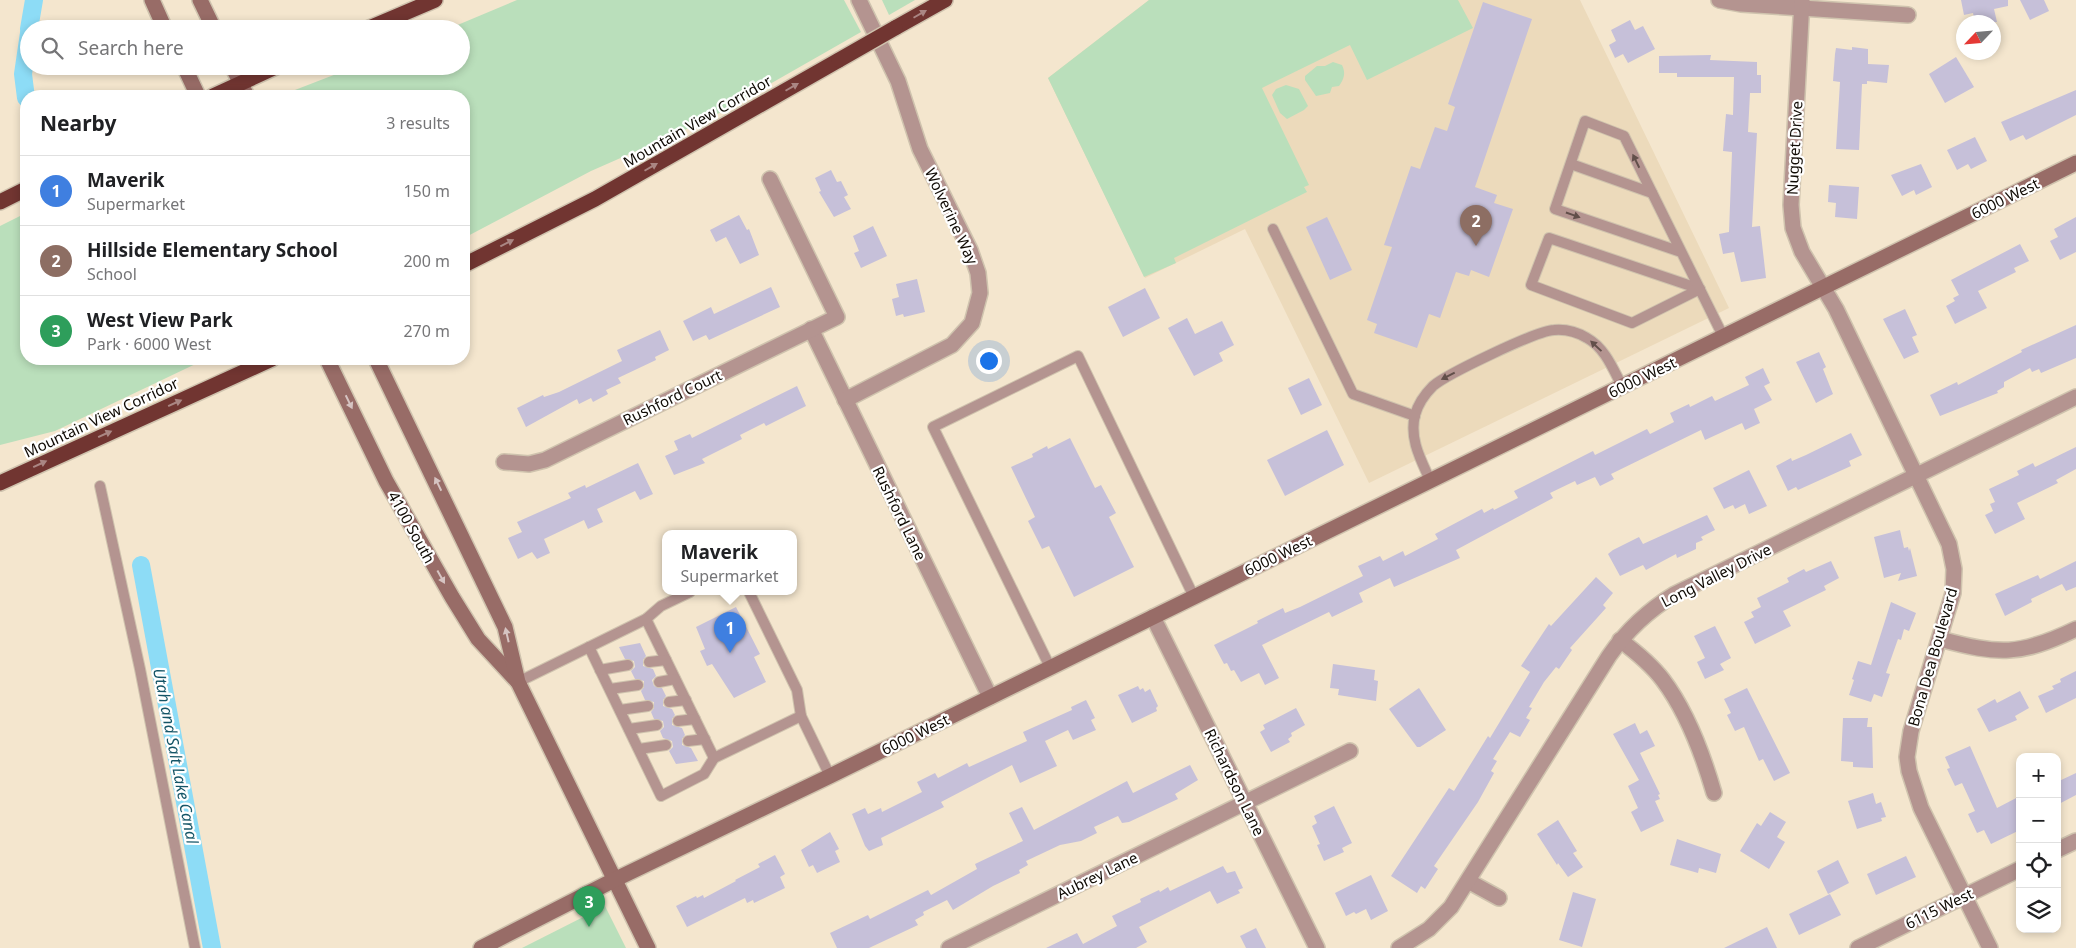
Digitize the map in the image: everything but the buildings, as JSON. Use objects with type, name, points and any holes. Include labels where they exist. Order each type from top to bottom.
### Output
[{"type":"highway","points":[[388,20],[435,0]]},
{"type":"highway","name":"Mountain View Corridor","points":[[470,262],[595,199],[945,0]]},
{"type":"highway","points":[[224,90],[257,75]]},
{"type":"highway","points":[[0,202],[20,192]]},
{"type":"highway","name":"Mountain View Corridor","points":[[0,483],[259,365]]},
{"type":"street","points":[[152,0],[161,20]]},
{"type":"street","points":[[200,0],[210,20]]},
{"type":"street","name":"Wolverine Way","points":[[845,400],[952,344],[972,323],[980,293],[978,273],[970,250],[920,149],[898,80],[859,0]]},
{"type":"street","points":[[1719,0],[1741,4],[1802,4],[1908,15]]},
{"type":"street","name":"Nugget Drive","points":[[1802,4],[1792,216],[1793,228],[1802,252],[1823,288]]},
{"type":"street","points":[[188,75],[195,90]]},
{"type":"street","points":[[236,75],[244,90]]},
{"type":"street","name":"6000 West","points":[[481,948],[614,880],[830,776],[2076,163]]},
{"type":"street","name":"Rushford Court","points":[[504,462],[529,464],[544,460],[837,317],[770,180]]},
{"type":"street","name":"Bona Dea Boulevard","points":[[1823,288],[1836,309],[1944,532],[1954,569],[1954,593],[1912,725],[1907,757],[1912,784],[1920,808],[1990,948]]},
{"type":"street","name":"Rushford Lane","points":[[811,329],[990,697]]},
{"type":"street","name":"4100 South","points":[[330,365],[386,481],[452,597],[478,639],[518,682]]},
{"type":"street","name":"4100 South","points":[[379,365],[505,627],[518,682],[648,948]]},
{"type":"street","name":"Long Valley Drive","points":[[1399,948],[1417,939],[1441,919],[1468,881],[1620,640],[1641,618],[1675,594],[2076,397]]},
{"type":"street","name":"Richardson Lane","points":[[1153,617],[1317,948]]},
{"type":"street","points":[[1940,639],[1984,650],[2014,651],[2044,643],[2076,629]]},
{"type":"street","points":[[1620,640],[1652,668],[1670,691],[1704,758],[1714,793]]},
{"type":"street","name":"Aubrey Lane","points":[[949,948],[1350,751]]},
{"type":"street","points":[[2061,848],[2076,841]]},
{"type":"street","name":"6115 West","points":[[1858,948],[2016,871]]},
{"type":"street","points":[[1468,881],[1498,898]]},
{"type":"lane","points":[[1681,252],[1555,209],[1586,121],[1624,136],[1724,336]]},
{"type":"lane","points":[[1571,164],[1652,193]]},
{"type":"lane","points":[[1273,229],[1353,394],[1415,416]]},
{"type":"lane","points":[[1549,238],[1700,289],[1632,323],[1531,285],[1549,238]]},
{"type":"lane","points":[[1430,480],[1416,447],[1415,416],[1425,395],[1441,380],[1534,335],[1554,330],[1576,333],[1596,344],[1604,353],[1622,386]]},
{"type":"lane","points":[[1050,667],[933,427],[1078,356],[1194,596]]},
{"type":"lane","points":[[100,486],[140,669],[195,948]]},
{"type":"lane","points":[[518,682],[646,619],[661,606],[684,595]]},
{"type":"lane","points":[[750,595],[797,690],[801,716],[830,776]]},
{"type":"lane","points":[[646,619],[714,758]]},
{"type":"lane","points":[[589,647],[661,796],[704,774],[714,758],[801,716]]},
{"type":"lane","points":[[650,662],[666,660]]},
{"type":"lane","points":[[600,670],[628,666]]},
{"type":"lane","points":[[659,682],[676,679]]},
{"type":"lane","points":[[610,690],[638,685]]},
{"type":"lane","points":[[669,702],[686,700]]},
{"type":"lane","points":[[620,710],[648,706]]},
{"type":"lane","points":[[678,721],[695,719]]},
{"type":"lane","points":[[629,729],[657,725]]},
{"type":"lane","points":[[688,741],[704,739]]},
{"type":"lane","points":[[639,749],[666,745]]},
{"type":"shaded area","points":[[1149,0],[1580,0],[1729,308],[1369,483],[1245,229],[1145,278],[1048,78]]},
{"type":"green space","points":[[517,0],[844,0],[861,32],[707,120],[591,171],[470,235],[470,90],[295,90],[334,75],[470,75],[469,20]]},
{"type":"green space","points":[[882,0],[915,0],[889,15]]},
{"type":"green space","points":[[1149,0],[1458,0],[1473,28],[1367,80],[1350,45],[1262,88],[1309,185],[1304,187],[1307,192],[1174,258],[1176,263],[1144,277],[1048,78]]},
{"type":"green space","points":[[1333,62],[1342,65],[1344,76],[1342,81],[1339,86],[1332,87],[1330,93],[1316,96],[1305,80],[1305,76],[1317,66],[1325,66]]},
{"type":"green space","points":[[1286,85],[1299,89],[1308,106],[1287,119],[1280,113],[1272,95],[1276,89]]},
{"type":"green space","points":[[20,216],[20,365],[193,365],[55,431],[0,445],[0,226]]},
{"type":"green space","points":[[605,906],[626,948],[522,948]]},
{"type":"waterway","name":"Utah and Salt Lake Canal","points":[[31,20],[34,0]]},
{"type":"waterway","name":"Utah and Salt Lake Canal","points":[[23,75],[25,90]]},
{"type":"waterway","name":"Utah and Salt Lake Canal","points":[[141,565],[212,948]]},
{"type":"place","name":"Hillside Elementary School","points":[[1476,246]]},
{"type":"place","name":"Maverik","points":[[730,653]]},
{"type":"place","name":"West View Park","points":[[589,927]]}]
